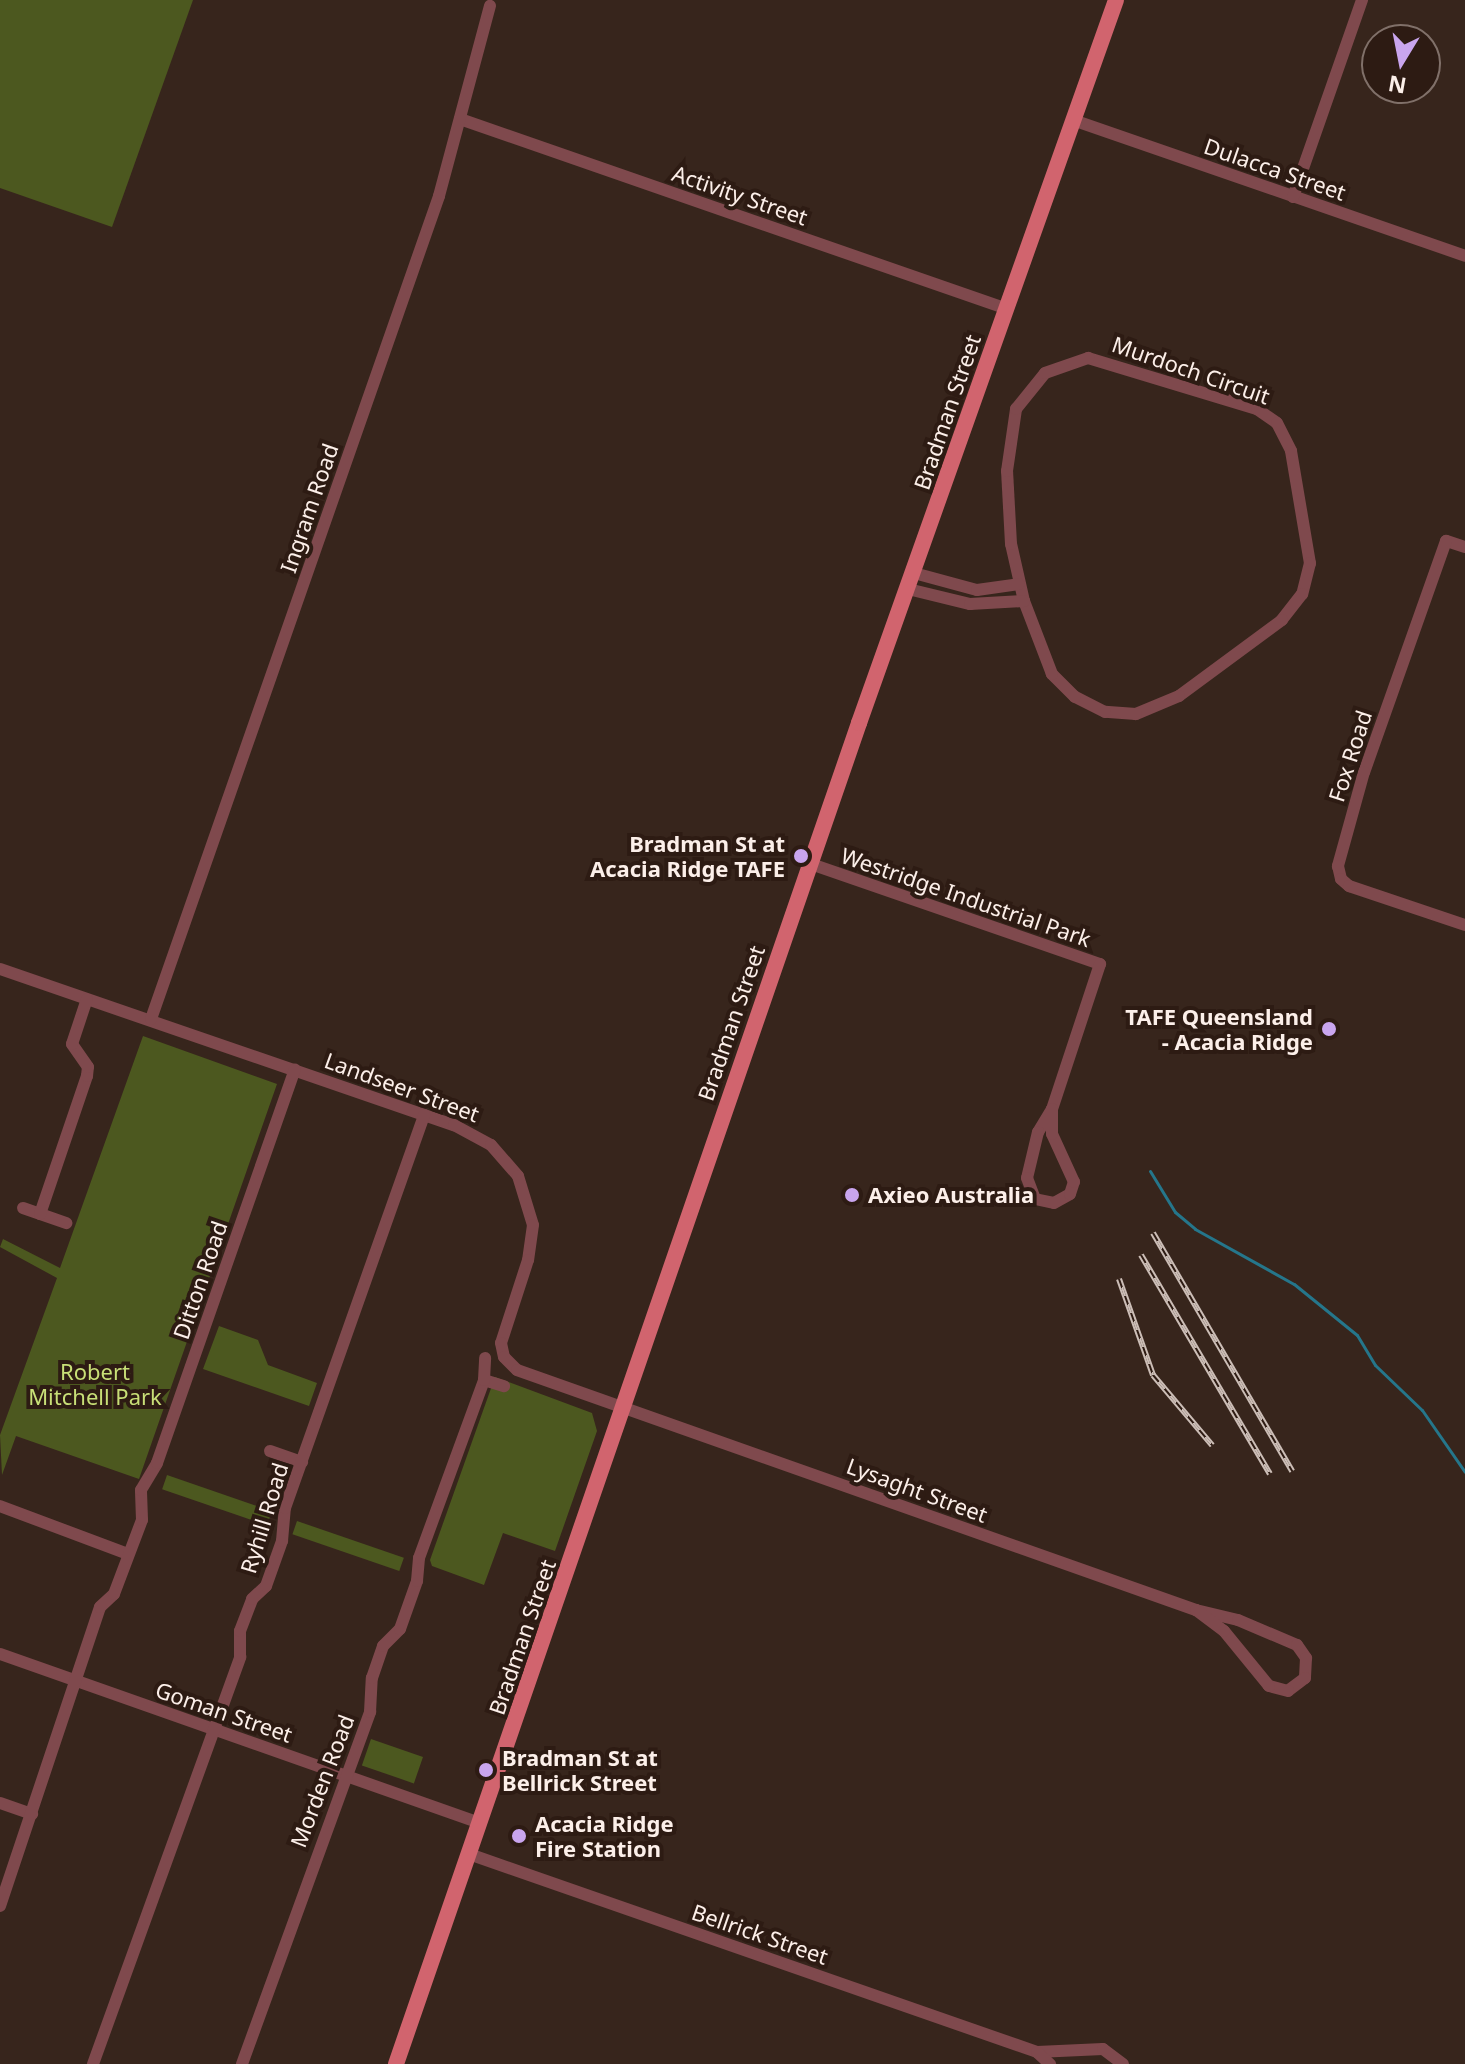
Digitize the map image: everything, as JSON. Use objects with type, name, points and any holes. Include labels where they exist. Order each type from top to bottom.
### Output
[{"type":"main road","name":"Bradman Street","points":[[396,2064],[811,864],[1116,0]]},
{"type":"street","points":[[1293,197],[1362,0]]},
{"type":"street","name":"Ingram Road","points":[[151,1019],[439,196],[490,6]]},
{"type":"street","name":"Activity Street","points":[[460,119],[1007,309]]},
{"type":"street","name":"Dulacca Street","points":[[1073,120],[1465,256]]},
{"type":"street","name":"Murdoch Circuit","points":[[1088,358],[1114,362],[1257,409],[1282,429],[1291,451],[1310,563],[1306,585],[1282,620],[1179,696],[1156,708],[1125,715],[1105,712],[1075,697],[1052,674],[1024,601],[1007,516],[1009,433],[1026,390],[1056,367],[1088,358]]},
{"type":"street","name":"Fox Road","points":[[1465,547],[1446,541],[1364,772],[1338,866],[1341,879],[1349,886],[1465,925]]},
{"type":"street","points":[[911,581],[977,590],[1019,584]]},
{"type":"street","points":[[911,581],[957,602],[1024,601]]},
{"type":"street","name":"Westridge Industrial Park","points":[[811,864],[1100,964],[1052,1109],[1038,1132],[1027,1184],[1035,1199],[1054,1203],[1070,1194],[1074,1182],[1052,1134],[1052,1109]]},
{"type":"street","name":"Landseer Street","points":[[0,969],[424,1115],[491,1145],[511,1166],[528,1199],[532,1242],[501,1339],[507,1362],[520,1372],[624,1409]]},
{"type":"street","points":[[40,1214],[87,1076],[88,1067],[72,1044],[87,999]]},
{"type":"street","name":"Ditton Road","points":[[0,1906],[78,1683],[100,1607],[114,1594],[142,1520],[141,1490],[157,1463],[295,1069]]},
{"type":"street","name":"Ryhill Road","points":[[93,2064],[211,1729],[240,1657],[240,1631],[252,1599],[266,1586],[282,1541],[282,1521],[424,1115]]},
{"type":"street","points":[[23,1208],[66,1223]]},
{"type":"street","name":"Morden Road","points":[[242,2064],[343,1775],[370,1712],[372,1678],[383,1646],[400,1629],[417,1581],[419,1558],[484,1380],[485,1358]]},
{"type":"street","points":[[484,1380],[504,1386]]},
{"type":"street","name":"Lysaght Street","points":[[624,1409],[1196,1610],[1224,1631],[1269,1686],[1288,1691],[1305,1678],[1306,1658],[1297,1645],[1210,1610],[1196,1610]]},
{"type":"street","points":[[270,1451],[302,1462]]},
{"type":"street","points":[[0,1506],[128,1554]]},
{"type":"street","name":"Goman Street","points":[[0,1654],[480,1823]]},
{"type":"street","points":[[0,1803],[32,1814]]},
{"type":"street","name":"Bellrick Street","points":[[469,1854],[1037,2052],[1103,2049],[1123,2064]]},
{"type":"street","name":"Bellrick Street","points":[[1037,2052],[1050,2064]]},
{"type":"green space","points":[[0,0],[193,0],[112,227],[0,188]]},
{"type":"green space","name":"Robert Mitchell Park","points":[[143,1036],[277,1084],[139,1479],[16,1436],[2,1475],[0,1435],[57,1278],[0,1247],[3,1239],[60,1268]]},
{"type":"green space","points":[[219,1326],[258,1340],[268,1365],[317,1383],[309,1406],[203,1369]]},
{"type":"green space","points":[[495,1377],[592,1413],[597,1431],[555,1551],[503,1533],[484,1585],[432,1566],[430,1560]]},
{"type":"green space","points":[[167,1475],[272,1511],[267,1525],[162,1489]]},
{"type":"green space","points":[[297,1521],[404,1558],[399,1571],[292,1534]]},
{"type":"green space","points":[[371,1739],[423,1757],[414,1783],[362,1765]]},
{"type":"waterway","points":[[1150,1171],[1175,1212],[1195,1229],[1294,1284],[1357,1335],[1375,1365],[1422,1410],[1465,1472]]},
{"type":"railway","points":[[1153,1233],[1292,1471]]},
{"type":"railway","points":[[1141,1255],[1270,1474]]},
{"type":"railway","points":[[1119,1279],[1153,1375],[1212,1445]]},
{"type":"place","name":"Bradman St at Acacia Ridge TAFE","points":[[801,856]]},
{"type":"place","name":"TAFE Queensland - Acacia Ridge","points":[[1329,1029]]},
{"type":"place","name":"Axieo Australia","points":[[852,1195]]},
{"type":"place","name":"Bradman St at Bellrick Street","points":[[486,1770]]},
{"type":"place","name":"Acacia Ridge Fire Station","points":[[519,1836]]}]
